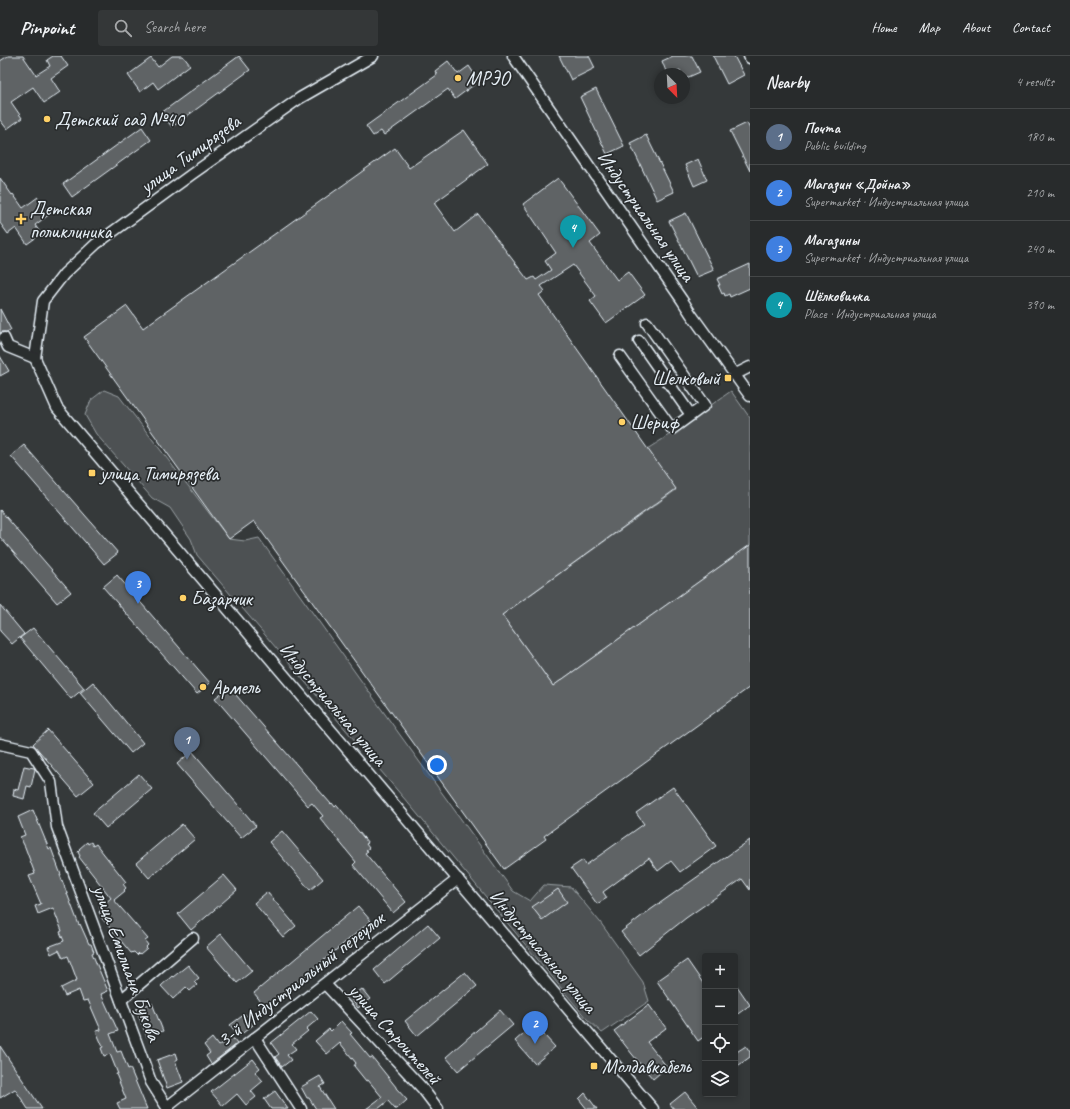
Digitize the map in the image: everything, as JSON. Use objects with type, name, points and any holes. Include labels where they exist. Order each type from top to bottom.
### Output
[{"type":"street","name":"улица Тимирязева","points":[[35,358],[43,301],[64,274],[96,244],[300,98],[373,56]]},
{"type":"street","name":"Индустриальная улица","points":[[513,56],[750,396]]},
{"type":"street","points":[[620,356],[672,429],[706,405],[647,322]]},
{"type":"street","points":[[4,338],[8,347],[35,358]]},
{"type":"street","points":[[639,341],[691,415]]},
{"type":"street","name":"Индустриальная улица","points":[[35,358],[57,408],[653,1109]]},
{"type":"street","points":[[734,375],[750,367]]},
{"type":"street","name":"улица Емилиана Букова","points":[[0,744],[31,751],[51,782],[57,827],[151,1082],[168,1108]]},
{"type":"street","name":"3-й Индустриальный переулок","points":[[168,1108],[458,879]]},
{"type":"street","points":[[121,1000],[193,938]]},
{"type":"street","name":"улица Строителей","points":[[325,984],[422,1088],[438,1109]]},
{"type":"street","points":[[255,1038],[301,1109]]},
{"type":"shaded area","points":[[104,390],[119,396],[229,539],[245,541],[259,538],[513,891],[530,901],[544,885],[571,887],[600,922],[643,982],[649,1001],[602,1033],[586,1018],[414,810],[197,555],[191,539],[170,508],[152,498],[96,434],[85,415],[91,400]]},
{"type":"shaded area","points":[[731,391],[750,418],[750,545],[553,686],[502,615],[676,490],[647,449]]},
{"type":"building","points":[[8,56],[23,56],[36,75],[50,66],[47,60],[53,56],[61,56],[68,66],[51,78],[60,92],[44,103],[33,87],[11,102],[22,118],[7,129],[0,120],[0,61]]},
{"type":"building","points":[[172,56],[183,56],[190,65],[158,89],[153,82],[140,92],[128,75],[151,58],[158,67]]},
{"type":"building","points":[[239,56],[250,70],[172,127],[161,113]]},
{"type":"building","points":[[559,56],[589,56],[595,68],[571,80]]},
{"type":"building","points":[[673,56],[692,56],[700,72],[690,76],[690,68],[665,68],[662,61]]},
{"type":"building","points":[[713,56],[734,56],[744,75],[727,84]]},
{"type":"building","points":[[448,61],[458,74],[469,66],[479,81],[455,99],[448,89],[384,135],[381,131],[373,136],[366,126],[437,75],[435,71]]},
{"type":"building","points":[[596,89],[624,146],[607,154],[580,97]]},
{"type":"building","points":[[747,123],[750,129],[750,171],[730,131]]},
{"type":"building","points":[[142,127],[151,140],[72,197],[63,184]]},
{"type":"building","points":[[464,130],[488,164],[434,203],[455,232],[478,214],[528,280],[534,277],[536,280],[551,270],[545,261],[556,253],[523,204],[558,178],[600,235],[590,243],[617,280],[628,272],[645,295],[606,323],[590,301],[596,296],[573,265],[541,286],[545,291],[539,295],[676,489],[502,615],[553,686],[750,545],[750,687],[544,836],[546,839],[504,869],[254,521],[229,539],[84,337],[127,306],[143,328],[395,148],[409,168]]},
{"type":"building","points":[[646,135],[674,192],[657,200],[630,143]]},
{"type":"building","points":[[698,159],[707,180],[694,186],[685,165]]},
{"type":"building","name":"Детская поликлиника","points":[[0,178],[23,208],[38,197],[50,214],[35,225],[41,234],[27,244],[16,228],[8,234],[0,223]]},
{"type":"building","points":[[686,213],[714,270],[697,277],[669,221]]},
{"type":"building","points":[[750,264],[750,288],[730,297],[729,294],[725,296],[724,293],[722,294],[717,279]]},
{"type":"building","points":[[0,309],[11,330],[0,333]]},
{"type":"building","points":[[0,356],[9,371],[0,376]]},
{"type":"building","points":[[24,445],[118,553],[104,564],[11,456]]},
{"type":"building","points":[[0,510],[71,592],[57,603],[0,537]]},
{"type":"building","points":[[117,575],[210,683],[197,694],[103,587]]},
{"type":"building","points":[[0,605],[24,634],[12,644],[0,631]]},
{"type":"building","points":[[33,628],[84,688],[71,699],[20,638]]},
{"type":"building","points":[[93,682],[143,743],[131,753],[80,693]]},
{"type":"building","points":[[229,687],[331,804],[332,803],[335,807],[337,805],[368,843],[366,844],[369,848],[365,853],[406,902],[393,913],[353,865],[356,862],[320,818],[323,816],[312,803],[308,806],[215,698]]},
{"type":"building","points":[[48,730],[94,783],[78,796],[33,744]]},
{"type":"building","points":[[192,751],[256,826],[241,838],[177,764]]},
{"type":"building","points":[[24,766],[35,769],[31,787],[27,786],[24,799],[13,796],[14,789],[18,790]]},
{"type":"building","points":[[139,774],[152,789],[106,828],[93,813]]},
{"type":"building","points":[[673,787],[716,846],[680,872],[671,861],[658,871],[649,858],[603,892],[607,898],[597,904],[571,868],[583,860],[586,865],[644,824],[636,813]]},
{"type":"building","points":[[33,810],[49,849],[51,848],[79,925],[80,924],[89,944],[91,944],[94,952],[92,953],[108,991],[101,994],[118,1031],[110,1034],[117,1052],[121,1051],[128,1069],[130,1068],[147,1109],[120,1109],[117,1103],[126,1099],[110,1054],[104,1056],[101,1048],[103,1047],[96,1031],[101,1030],[88,1000],[83,1001],[79,990],[65,996],[61,988],[77,980],[68,956],[63,958],[59,950],[51,954],[48,947],[64,941],[60,932],[62,931],[53,908],[38,914],[35,906],[41,904],[29,876],[35,874],[20,837],[25,835],[18,817]]},
{"type":"building","points":[[182,824],[195,839],[149,878],[136,863]]},
{"type":"building","points":[[282,831],[323,879],[310,890],[269,842]]},
{"type":"building","points":[[750,840],[750,890],[742,879],[686,918],[639,955],[621,932]]},
{"type":"building","points":[[87,842],[88,844],[91,842],[93,846],[96,844],[126,882],[123,884],[126,888],[124,890],[125,891],[114,900],[148,939],[145,941],[148,945],[146,947],[147,948],[140,954],[139,953],[137,955],[134,952],[131,953],[100,916],[101,915],[99,912],[101,910],[99,908],[111,898],[79,857],[79,849]]},
{"type":"building","points":[[224,875],[237,890],[191,930],[178,914]]},
{"type":"building","points":[[558,889],[567,902],[542,920],[532,907]]},
{"type":"building","points":[[267,892],[296,926],[283,937],[254,903]]},
{"type":"building","points":[[358,906],[371,921],[266,1008],[254,993]]},
{"type":"building","points":[[428,924],[440,938],[385,984],[374,970]]},
{"type":"building","points":[[221,934],[252,971],[237,983],[206,947]]},
{"type":"building","points":[[687,960],[702,982],[702,1038],[698,1041],[657,981]]},
{"type":"building","points":[[188,965],[199,978],[194,982],[197,985],[190,991],[186,987],[173,999],[161,986]]},
{"type":"building","points":[[465,972],[477,986],[417,1036],[405,1021]]},
{"type":"building","points":[[738,987],[750,1005],[738,1014]]},
{"type":"building","points":[[362,989],[370,999],[358,1008],[350,998]]},
{"type":"building","points":[[152,1003],[163,1031],[147,1037],[136,1009]]},
{"type":"building","points":[[649,1005],[666,1028],[647,1042],[667,1067],[653,1079],[614,1031]]},
{"type":"building","points":[[500,1010],[513,1025],[458,1071],[446,1057]]},
{"type":"building","points":[[311,1011],[318,1019],[306,1029],[308,1031],[292,1044],[296,1049],[287,1055],[291,1060],[282,1067],[275,1057],[279,1054],[271,1043]]},
{"type":"building","points":[[245,1014],[253,1025],[239,1036],[230,1025]]},
{"type":"building","points":[[341,1021],[352,1033],[350,1034],[370,1058],[372,1057],[407,1100],[397,1109],[395,1109],[388,1101],[378,1109],[366,1109],[382,1097],[354,1066],[356,1063],[340,1043],[327,1054],[315,1041],[329,1029],[331,1031]]},
{"type":"building","points":[[534,1024],[555,1047],[535,1064],[515,1041]]},
{"type":"building","points":[[231,1036],[237,1044],[211,1064],[206,1056],[210,1053],[204,1045],[212,1038],[218,1046]]},
{"type":"building","points":[[0,1046],[42,1109],[28,1109],[15,1089],[0,1098]]},
{"type":"building","points":[[746,1046],[750,1052],[750,1057],[738,1066],[738,1061],[738,1051]]},
{"type":"building","points":[[176,1053],[178,1059],[175,1061],[183,1082],[167,1088],[157,1060]]},
{"type":"building","points":[[253,1059],[260,1068],[255,1072],[263,1081],[251,1091],[256,1097],[246,1105],[237,1094],[223,1106],[211,1092]]},
{"type":"building","points":[[320,1076],[325,1084],[320,1087],[334,1109],[316,1109],[309,1098],[307,1098],[301,1087]]},
{"type":"building","points":[[275,1091],[288,1109],[271,1109],[264,1099]]},
{"type":"building","points":[[685,1092],[699,1109],[674,1109],[670,1104]]},
{"type":"building","points":[[585,1093],[597,1109],[587,1109],[579,1099]]},
{"type":"place","name":"МРЭО","points":[[458,78]]},
{"type":"place","name":"Детский сад №40","points":[[47,119]]},
{"type":"place","name":"Детская поликлиника","points":[[21,219]]},
{"type":"place","name":"Шёлковичка","points":[[573,248]]},
{"type":"place","name":"Шелковый","points":[[728,378]]},
{"type":"place","name":"Шериф","points":[[622,422]]},
{"type":"place","name":"улица Тимирязева","points":[[92,473]]},
{"type":"place","name":"Базарчик","points":[[183,598]]},
{"type":"place","name":"Магазины","points":[[138,604]]},
{"type":"place","name":"Армель","points":[[203,687]]},
{"type":"place","name":"Почта","points":[[187,760]]},
{"type":"place","name":"Магазин «Дойна»","points":[[535,1044]]},
{"type":"place","name":"Молдавкабель","points":[[594,1066]]}]
